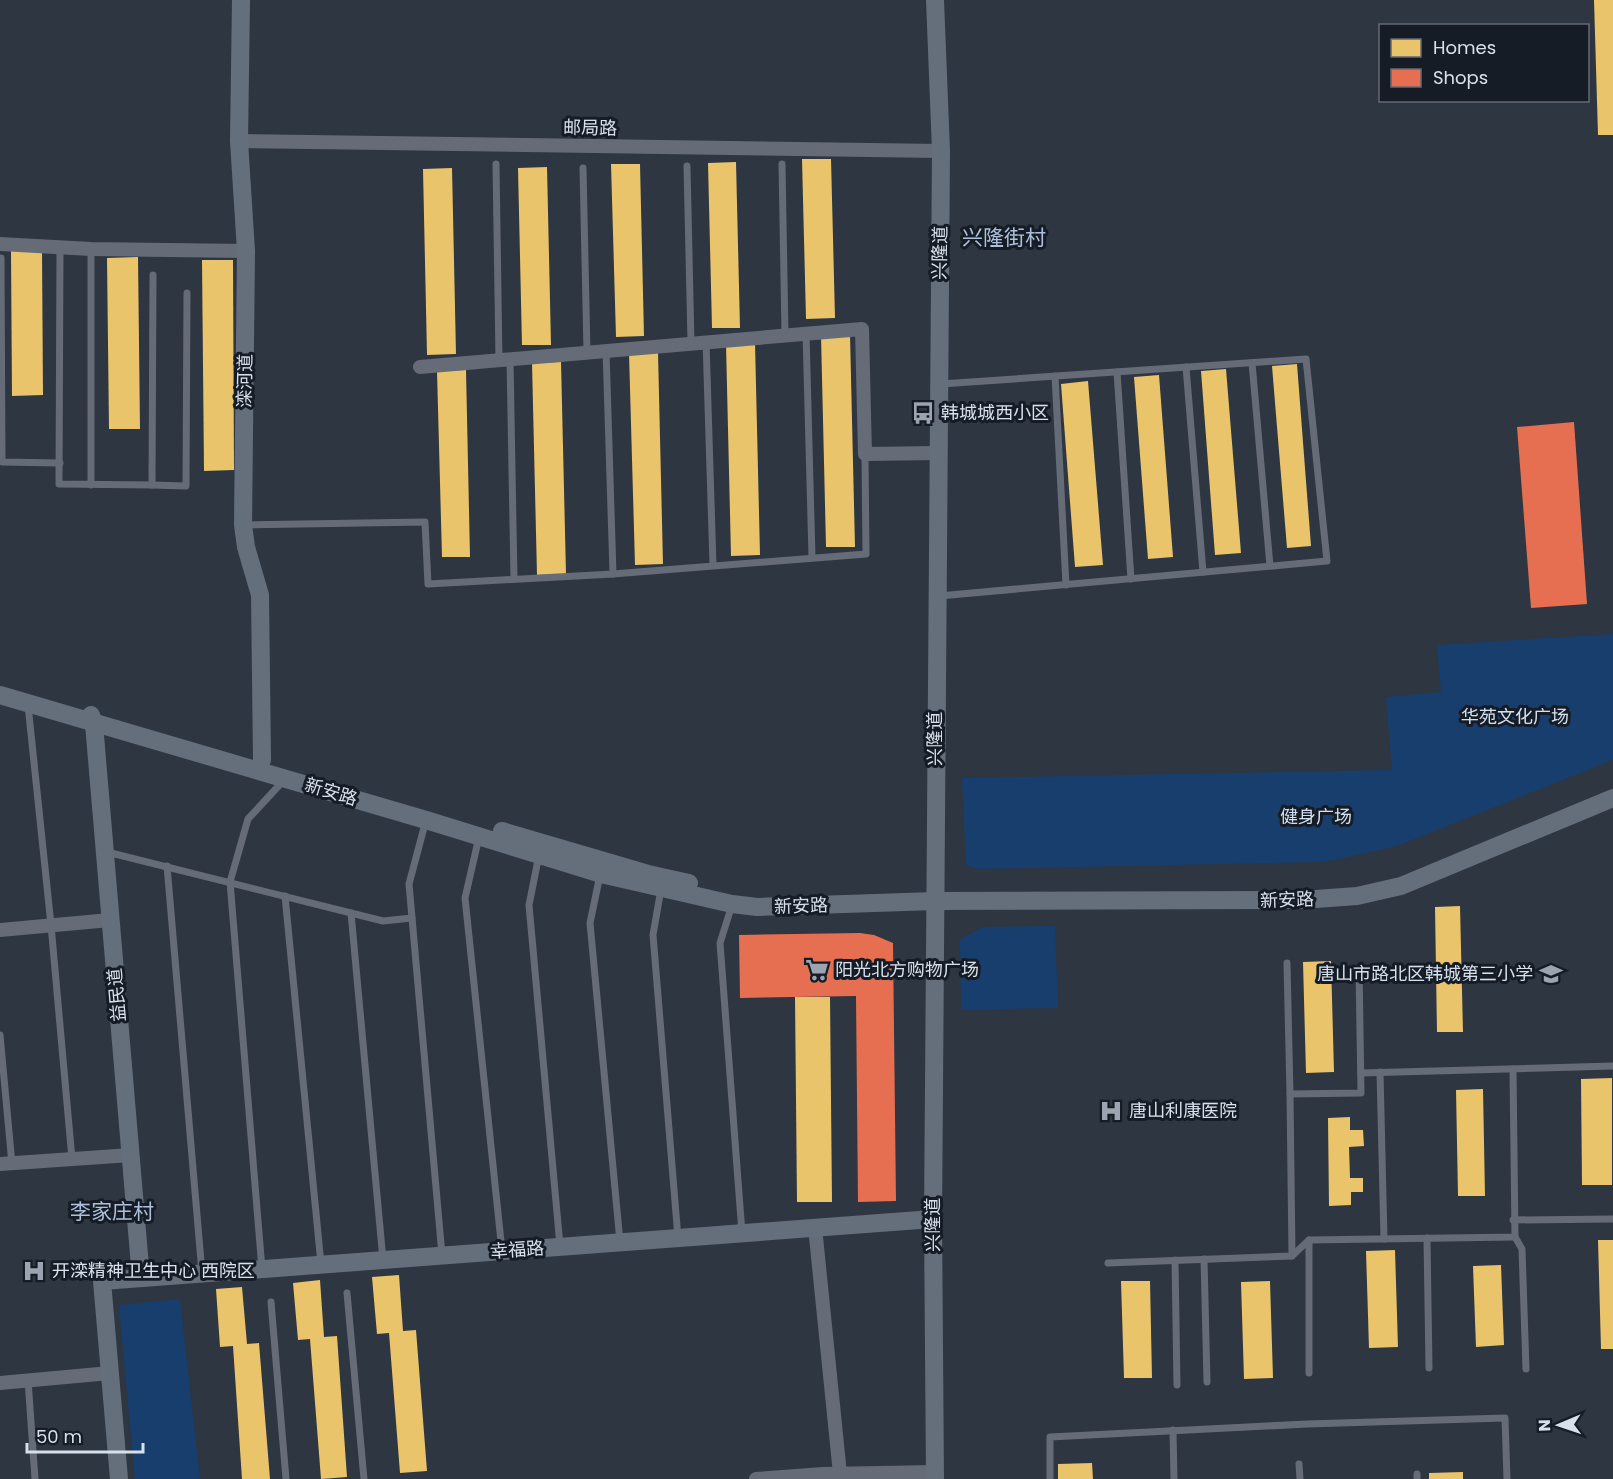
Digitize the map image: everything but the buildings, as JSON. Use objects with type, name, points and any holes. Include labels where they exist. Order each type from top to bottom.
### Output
[{"type":"main road","name":"滦河道","points":[[241,0],[239,141],[246,251],[243,525],[246,547],[260,595],[262,760]]},
{"type":"main road","name":"兴隆道","points":[[935,0],[941,151],[933,1219],[935,1475]]},
{"type":"main road","name":"新安路","points":[[0,685],[92,718],[601,874],[662,890],[757,907],[935,896],[1306,890],[1350,884],[1396,876],[1613,786]]},
{"type":"main road","name":"新安路","points":[[0,695],[28,704],[262,760],[648,874],[732,892],[766,896],[1302,900],[1357,896],[1401,886],[1613,798]]},
{"type":"main road","name":"益民道","points":[[92,718],[141,1278]]},
{"type":"main road","name":"幸福路","points":[[110,1373],[102,1281],[933,1219]]},
{"type":"main road","points":[[110,1373],[119,1479]]},
{"type":"street","name":"邮局路","points":[[239,141],[941,151]]},
{"type":"street","points":[[1,251],[60,247],[246,251]]},
{"type":"street","points":[[420,367],[862,329],[865,454],[938,453]]},
{"type":"street","points":[[0,930],[110,920]]},
{"type":"street","points":[[6,1164],[131,1155]]},
{"type":"street","points":[[815,1227],[840,1474]]},
{"type":"street","points":[[0,1383],[110,1373]]},
{"type":"street","points":[[763,1479],[840,1474],[935,1475]]},
{"type":"lane","points":[[496,164],[514,579]]},
{"type":"lane","points":[[783,164],[785,334]]},
{"type":"lane","points":[[687,166],[691,342]]},
{"type":"lane","points":[[583,168],[587,352]]},
{"type":"lane","points":[[60,247],[59,484],[186,486],[187,293]]},
{"type":"lane","points":[[91,249],[91,485]]},
{"type":"lane","points":[[1,251],[2,462],[60,462]]},
{"type":"lane","points":[[152,485],[153,275]]},
{"type":"lane","points":[[806,333],[812,557]]},
{"type":"lane","points":[[706,341],[713,565]]},
{"type":"lane","points":[[606,350],[613,574]]},
{"type":"lane","points":[[937,597],[1328,561],[1306,359],[938,384]]},
{"type":"lane","points":[[1252,363],[1270,566]]},
{"type":"lane","points":[[1186,367],[1203,572]]},
{"type":"lane","points":[[1117,372],[1131,579]]},
{"type":"lane","points":[[1054,376],[1066,585]]},
{"type":"lane","points":[[243,525],[425,522],[428,584],[613,574],[866,554],[865,454]]},
{"type":"lane","points":[[28,704],[72,1159]]},
{"type":"lane","points":[[262,1269],[230,882],[248,819],[286,778]]},
{"type":"lane","points":[[426,820],[409,884],[442,1255]]},
{"type":"lane","points":[[479,836],[465,898],[502,1251]]},
{"type":"lane","points":[[105,852],[382,921],[412,918]]},
{"type":"lane","points":[[539,855],[529,905],[560,1246]]},
{"type":"lane","points":[[167,866],[202,1273]]},
{"type":"lane","points":[[601,874],[590,922],[620,1242]]},
{"type":"lane","points":[[662,890],[652,935],[678,1238]]},
{"type":"lane","points":[[285,896],[321,1264]]},
{"type":"lane","points":[[732,904],[720,943],[742,1233]]},
{"type":"lane","points":[[351,913],[383,1260]]},
{"type":"lane","points":[[1287,963],[1292,1256]]},
{"type":"lane","points":[[1290,1095],[1361,1093],[1359,967]]},
{"type":"lane","points":[[0,1035],[6,1164]]},
{"type":"lane","points":[[1361,1073],[1613,1066]]},
{"type":"lane","points":[[1513,1068],[1514,1220],[1515,1237],[1522,1249],[1526,1369]]},
{"type":"lane","points":[[1380,1072],[1384,1239]]},
{"type":"lane","points":[[1514,1220],[1613,1219]]},
{"type":"lane","points":[[1108,1263],[1292,1256],[1309,1240],[1515,1237]]},
{"type":"lane","points":[[1427,1238],[1429,1368]]},
{"type":"lane","points":[[1309,1240],[1309,1373]]},
{"type":"lane","points":[[1204,1259],[1207,1382]]},
{"type":"lane","points":[[1175,1260],[1178,1385]]},
{"type":"lane","points":[[347,1293],[364,1479]]},
{"type":"lane","points":[[272,1302],[286,1479]]},
{"type":"lane","points":[[28,1380],[35,1479]]},
{"type":"lane","points":[[1050,1479],[1050,1437],[1173,1430],[1505,1418],[1507,1479]]},
{"type":"lane","points":[[1173,1430],[1174,1479]]},
{"type":"lane","points":[[1299,1464],[1300,1479]]},
{"type":"green space","points":[[1613,634],[1613,760],[1397,846],[1325,862],[978,869],[966,865],[962,778],[1392,770],[1386,697],[1441,692],[1437,645]]},
{"type":"green space","points":[[1055,926],[1058,1008],[961,1010],[960,940],[982,927]]},
{"type":"green space","points":[[180,1299],[200,1479],[135,1479],[119,1305]]},
{"type":"place","name":"韩城城西小区","points":[[923,413]]},
{"type":"place","name":"阳光北方购物广场","points":[[817,970]]},
{"type":"place","name":"唐山市路北区韩城第三小学","points":[[1551,974]]},
{"type":"place","name":"唐山利康医院","points":[[1111,1111]]},
{"type":"place","name":"开滦精神卫生中心 西院区","points":[[34,1271]]},
{"type":"district","name":"兴隆街村","points":[[1004,238]]},
{"type":"district","name":"李家庄村","points":[[112,1212]]},
{"type":"park label","name":"华苑文化广场","points":[[1515,717]]},
{"type":"park label","name":"健身广场","points":[[1316,817]]}]
